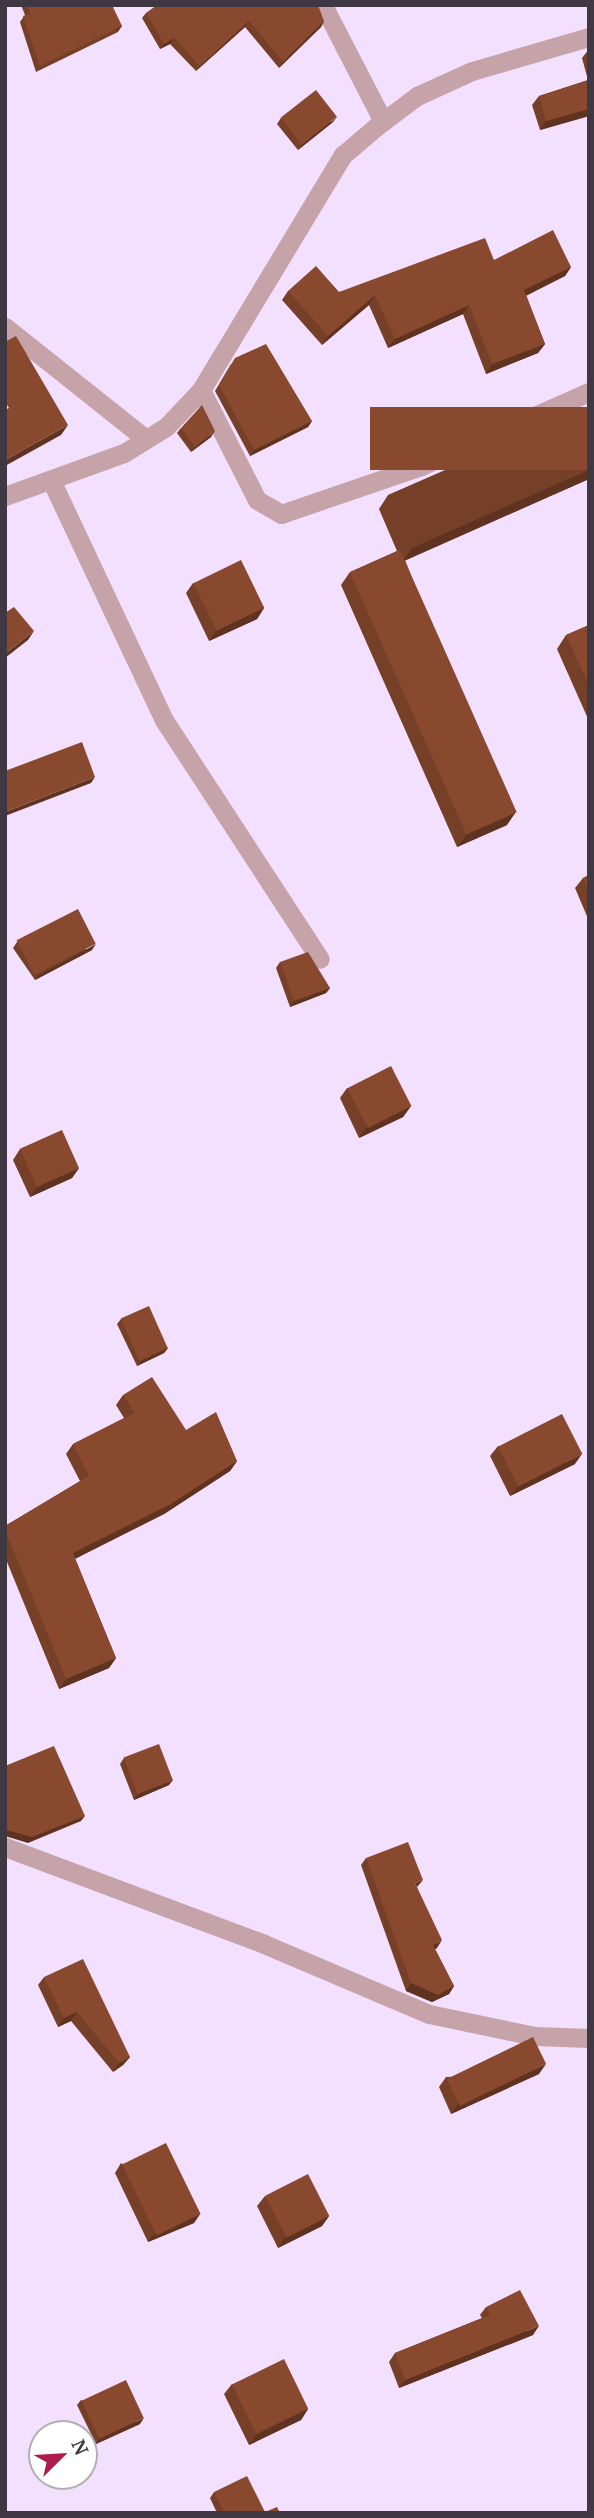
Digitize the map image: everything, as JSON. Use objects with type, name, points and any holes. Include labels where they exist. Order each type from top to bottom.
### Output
[{"type":"street","points":[[323,5],[383,121]]},
{"type":"street","points":[[5,496],[51,480],[146,439],[201,390],[343,155],[383,121],[417,96],[472,71],[589,37]]},
{"type":"street","points":[[5,327],[146,439]]},
{"type":"street","points":[[201,390],[257,500],[281,514],[421,467],[589,392]]},
{"type":"street","points":[[51,480],[163,720],[320,959]]},
{"type":"street","points":[[5,1847],[264,1944],[429,2014],[534,2036],[589,2038]]},
{"type":"building","points":[[27,5],[112,5],[122,26],[40,66],[23,16],[30,14]]},
{"type":"building","points":[[157,5],[318,5],[324,21],[283,62],[249,21],[200,66],[174,38],[164,44],[146,13]]},
{"type":"building","points":[[589,80],[589,109],[546,121],[539,96]]},
{"type":"building","points":[[316,90],[337,117],[301,144],[281,118]]},
{"type":"building","points":[[553,230],[571,267],[524,290],[545,344],[492,364],[469,305],[395,339],[375,295],[328,336],[288,291],[316,266],[339,292],[485,238],[494,260]]},
{"type":"building","points":[[16,336],[68,425],[5,460],[5,410],[9,408],[5,402],[5,342]]},
{"type":"building","points":[[266,344],[312,421],[254,450],[219,385],[235,358]]},
{"type":"building","points":[[202,405],[215,431],[195,447],[181,428]]},
{"type":"building","points":[[370,407],[589,407],[589,470],[370,470]]},
{"type":"building","points":[[400,550],[517,812],[466,835],[350,572]]},
{"type":"building","points":[[241,560],[264,608],[217,631],[193,583]]},
{"type":"building","points":[[14,607],[34,631],[5,654],[5,613]]},
{"type":"building","points":[[589,625],[589,686],[566,635]]},
{"type":"building","points":[[82,742],[95,777],[5,812],[5,771]]},
{"type":"building","points":[[589,875],[589,893],[583,878]]},
{"type":"building","points":[[78,909],[96,944],[34,975],[17,940]]},
{"type":"building","points":[[308,952],[330,988],[294,1001],[280,962]]},
{"type":"building","points":[[391,1066],[411,1106],[368,1128],[347,1088]]},
{"type":"building","points":[[62,1130],[79,1168],[37,1187],[20,1149]]},
{"type":"building","points":[[149,1306],[168,1348],[139,1361],[121,1319]]},
{"type":"building","points":[[152,1377],[186,1430],[216,1412],[237,1461],[171,1504],[73,1553],[116,1658],[66,1679],[5,1526],[89,1476],[73,1444],[135,1413],[123,1395]]},
{"type":"building","points":[[562,1414],[582,1454],[518,1487],[498,1447]]},
{"type":"building","points":[[159,1744],[173,1780],[138,1794],[124,1758]]},
{"type":"building","points":[[54,1746],[85,1816],[32,1837],[5,1831],[5,1766]]},
{"type":"building","points":[[408,1842],[423,1880],[415,1883],[442,1940],[433,1945],[454,1986],[438,1995],[411,1983],[366,1858]]},
{"type":"building","points":[[83,1959],[130,2057],[119,2063],[77,2012],[64,2018],[44,1977]]},
{"type":"building","points":[[533,2037],[546,2064],[460,2106],[447,2079]]},
{"type":"building","points":[[166,2143],[201,2214],[157,2235],[122,2164]]},
{"type":"building","points":[[308,2174],[329,2216],[287,2238],[265,2196]]},
{"type":"building","points":[[520,2290],[539,2326],[405,2380],[395,2353],[490,2315],[486,2307]]},
{"type":"building","points":[[284,2359],[308,2408],[256,2434],[232,2384]]},
{"type":"building","points":[[126,2380],[144,2418],[99,2439],[98,2420],[91,2420],[82,2401]]},
{"type":"building","points":[[247,2476],[265,2512],[277,2507],[280,2513],[224,2513],[214,2492]]}]
